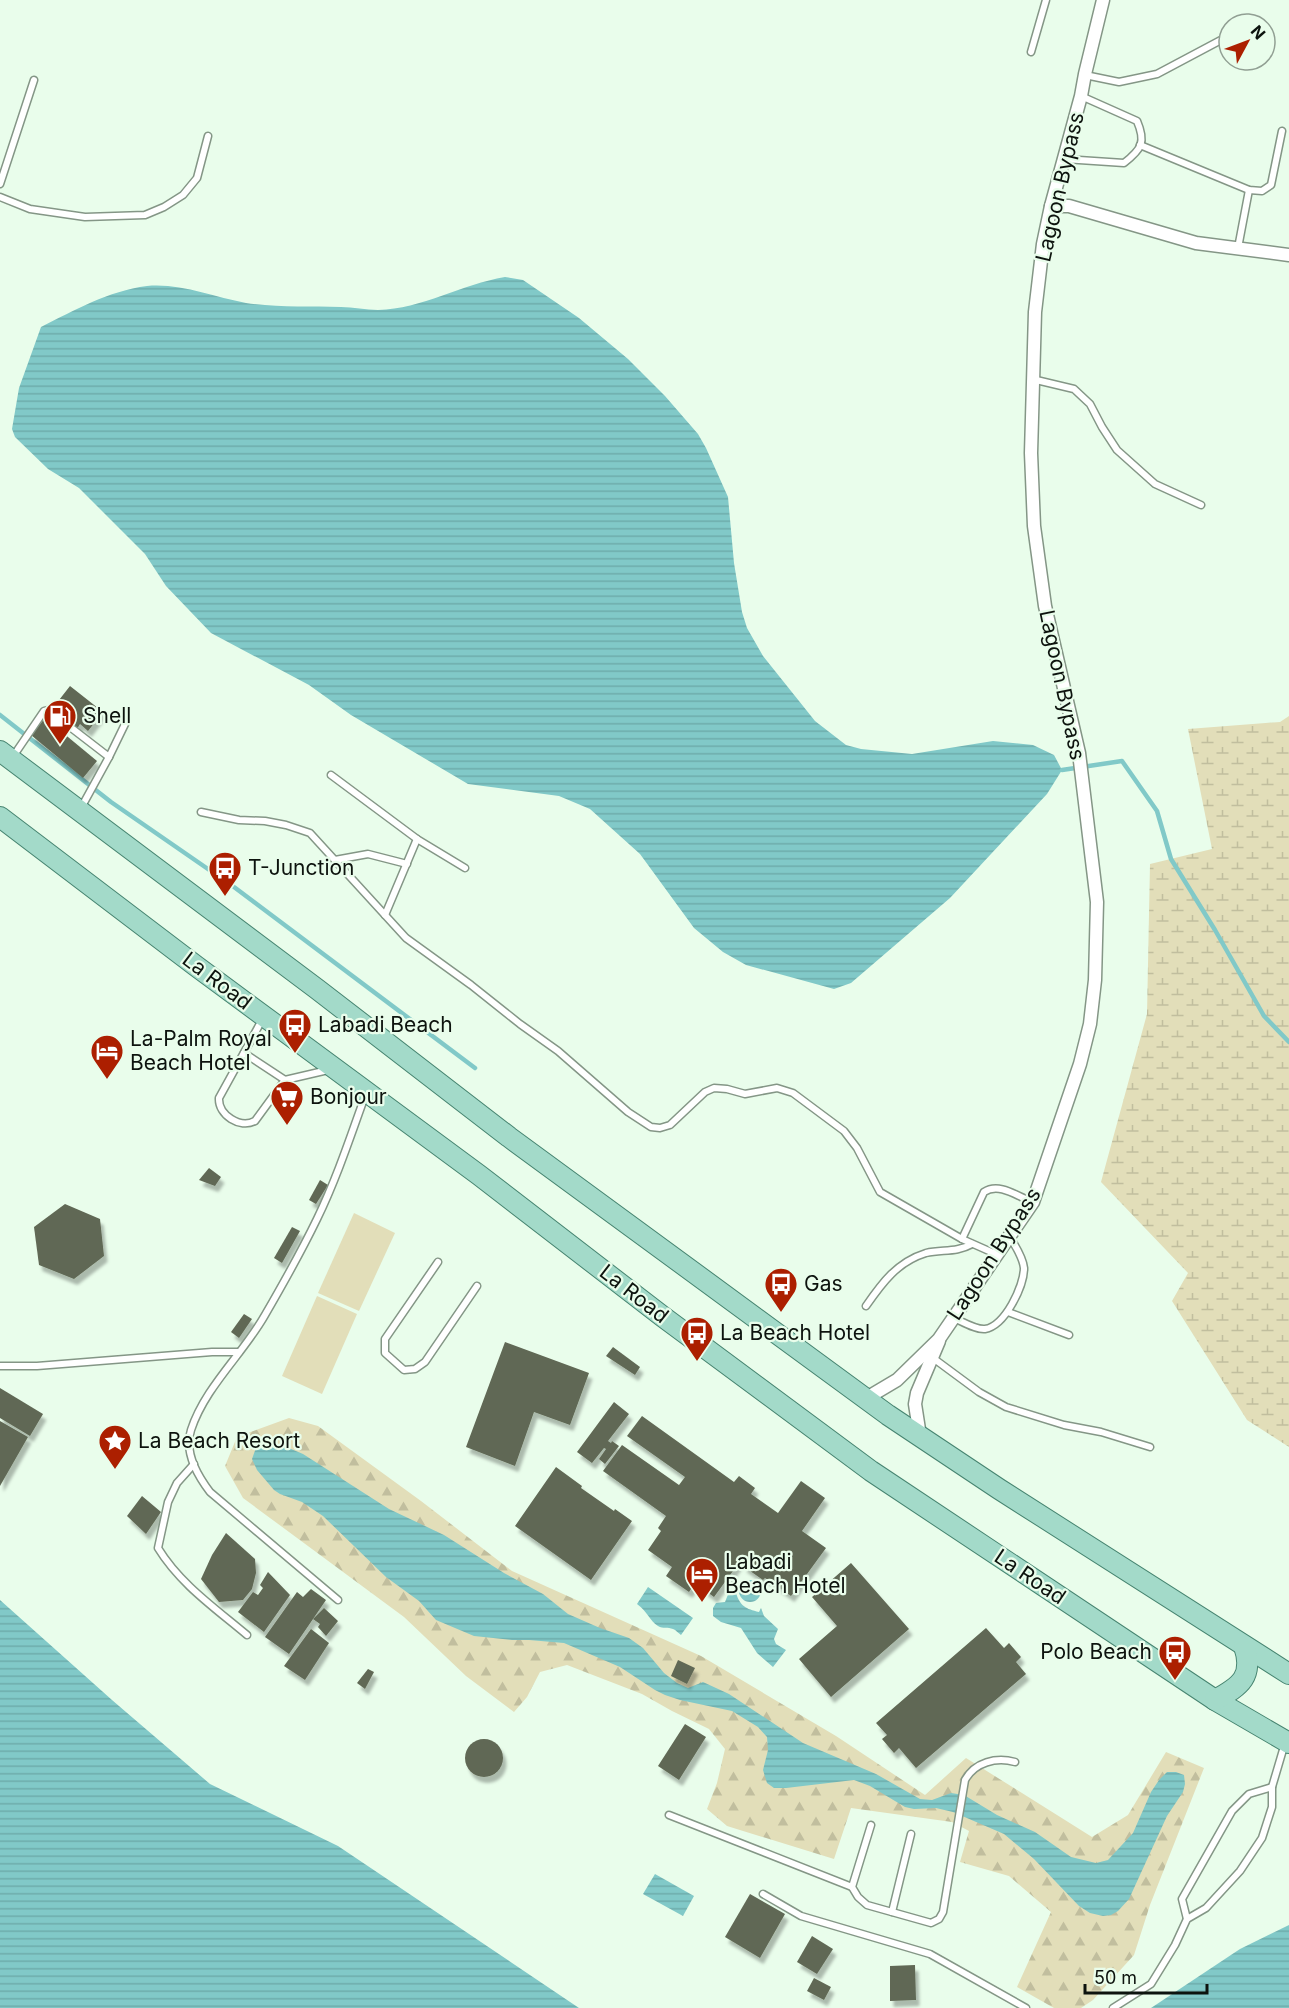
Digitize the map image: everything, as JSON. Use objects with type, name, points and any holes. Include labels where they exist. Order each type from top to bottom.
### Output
[{"type":"main road","points":[[5,755],[84,803],[336,1004],[509,1137],[865,1399],[999,1490],[1289,1674]]},
{"type":"main road","name":"La Road","points":[[0,817],[871,1471],[1215,1700],[1287,1742]]},
{"type":"main road","points":[[1215,1700],[1233,1690],[1244,1678],[1248,1659],[1244,1646]]},
{"type":"street","name":"Lagoon Bypass","points":[[865,1399],[897,1380],[939,1340],[1033,1202],[1067,1106],[1090,1024],[1095,980],[1097,902],[1079,753],[1045,606],[1034,526],[1030,453],[1035,312],[1043,244],[1103,0]]},
{"type":"street","points":[[1051,206],[1069,206],[1196,243],[1289,255]]},
{"type":"street","name":"Lagoon Bypass","points":[[920,1436],[915,1404],[917,1393],[939,1340]]},
{"type":"lane","points":[[1031,52],[1046,0]]},
{"type":"lane","points":[[1084,74],[1119,82],[1157,74],[1217,42]]},
{"type":"lane","points":[[0,184],[34,80]]},
{"type":"lane","points":[[1064,159],[1124,163],[1134,155],[1143,135],[1137,121],[1081,96]]},
{"type":"lane","points":[[1140,145],[1249,190],[1262,191],[1271,185],[1282,131]]},
{"type":"lane","points":[[0,198],[30,209],[85,217],[145,215],[183,195],[197,178],[208,136]]},
{"type":"lane","points":[[1238,249],[1249,190]]},
{"type":"lane","points":[[1032,379],[1074,389],[1090,404],[1117,450],[1155,484],[1201,505]]},
{"type":"lane","points":[[5,755],[22,743],[44,711],[48,710],[110,757]]},
{"type":"lane","points":[[84,803],[110,757],[126,722]]},
{"type":"lane","points":[[331,775],[417,839],[465,867]]},
{"type":"lane","points":[[201,812],[239,820],[266,821],[310,834],[406,938],[471,984],[558,1051],[628,1112],[651,1127],[660,1128],[670,1125],[705,1092],[714,1088],[745,1094],[777,1088],[793,1093],[844,1131],[880,1192],[962,1239],[999,1255]]},
{"type":"lane","points":[[386,915],[417,839]]},
{"type":"lane","points":[[335,860],[368,854],[407,864]]},
{"type":"lane","points":[[264,1017],[219,1098],[219,1106],[224,1113],[248,1125],[255,1121],[285,1080],[334,1069]]},
{"type":"lane","points":[[244,1053],[285,1080]]},
{"type":"lane","points":[[338,1600],[210,1492],[202,1482],[194,1464],[189,1441],[202,1403],[264,1318],[317,1219],[345,1153],[366,1093]]},
{"type":"lane","points":[[962,1239],[984,1192],[991,1188],[1000,1188],[1033,1202]]},
{"type":"lane","points":[[954,1318],[983,1329],[994,1326],[1008,1312],[1021,1284],[1024,1267],[1010,1237]]},
{"type":"lane","points":[[866,1306],[896,1269],[925,1254],[959,1250],[972,1244]]},
{"type":"lane","points":[[438,1262],[385,1339],[385,1353],[404,1370],[415,1369],[425,1362],[477,1286]]},
{"type":"lane","points":[[1008,1312],[1069,1335]]},
{"type":"lane","points":[[0,1366],[49,1365],[212,1352],[239,1352]]},
{"type":"lane","points":[[933,1358],[979,1392],[1006,1407],[1064,1425],[1101,1432],[1150,1447]]},
{"type":"lane","points":[[194,1464],[177,1483],[168,1502],[158,1548],[168,1565],[186,1584],[247,1635]]},
{"type":"lane","points":[[1113,2008],[1151,1984],[1175,1945],[1187,1919],[1206,1908],[1240,1871],[1251,1855],[1262,1838],[1272,1807],[1272,1787],[1287,1742]]},
{"type":"lane","points":[[669,1815],[852,1887],[858,1898],[867,1905],[931,1923],[943,1912],[963,1788],[970,1771],[996,1760],[1004,1759],[1015,1762]]},
{"type":"lane","points":[[1187,1919],[1182,1899],[1232,1811],[1249,1794],[1272,1787]]},
{"type":"lane","points":[[852,1887],[871,1825]]},
{"type":"lane","points":[[892,1912],[911,1834]]},
{"type":"lane","points":[[763,1894],[801,1916],[930,1954],[1026,2008]]},
{"type":"green space","points":[[1289,716],[1289,1447],[1247,1420],[1172,1301],[1188,1273],[1101,1182],[1147,1014],[1150,864],[1212,849],[1188,729],[1280,722]]},
{"type":"green space","points":[[354,1213],[395,1233],[359,1311],[318,1293]]},
{"type":"green space","points":[[317,1296],[357,1314],[322,1394],[282,1376]]},
{"type":"green space","points":[[289,1418],[318,1426],[512,1571],[701,1656],[836,1736],[925,1795],[966,1758],[1092,1837],[1128,1815],[1166,1752],[1204,1768],[1150,1905],[1134,1955],[1093,2000],[1081,2008],[1054,2008],[1017,1987],[1051,1912],[1009,1876],[960,1862],[969,1831],[952,1822],[851,1808],[834,1859],[727,1826],[707,1809],[717,1783],[725,1749],[709,1729],[642,1694],[567,1665],[540,1672],[527,1697],[514,1712],[466,1676],[404,1617],[243,1498],[225,1466],[237,1437]]},
{"type":"water","points":[[505,277],[523,280],[579,318],[628,359],[665,396],[698,434],[728,497],[734,563],[747,628],[763,656],[815,721],[846,745],[861,749],[912,754],[993,741],[1033,745],[1054,755],[1062,770],[1047,794],[950,898],[851,983],[834,989],[746,965],[723,952],[694,928],[640,854],[590,809],[559,796],[468,784],[351,715],[309,685],[211,633],[166,586],[145,554],[79,488],[48,469],[15,437],[12,429],[19,388],[41,327],[92,302],[119,292],[133,288],[160,286],[185,288],[258,305],[378,310],[394,309],[426,301]]},
{"type":"water","points":[[258,1442],[284,1446],[303,1454],[389,1509],[444,1535],[504,1573],[543,1594],[568,1614],[629,1638],[643,1648],[664,1673],[677,1683],[688,1688],[703,1682],[729,1694],[803,1743],[876,1774],[920,1799],[932,1800],[951,1793],[964,1795],[997,1815],[1035,1832],[1071,1857],[1096,1863],[1108,1860],[1133,1833],[1151,1792],[1167,1772],[1184,1775],[1183,1792],[1167,1816],[1129,1899],[1111,1915],[1090,1913],[1079,1906],[1034,1859],[1004,1834],[953,1812],[936,1808],[905,1807],[870,1786],[854,1780],[774,1788],[767,1783],[763,1770],[768,1750],[767,1737],[758,1727],[732,1711],[665,1695],[620,1667],[564,1643],[474,1636],[436,1620],[419,1601],[386,1577],[323,1516],[302,1502],[274,1490],[257,1470],[252,1459]]},
{"type":"water","points":[[746,1580],[754,1580],[761,1587],[761,1595],[754,1602],[746,1602],[739,1595],[739,1587]]},
{"type":"water","points":[[648,1587],[693,1618],[681,1635],[673,1629],[658,1626],[637,1604]]},
{"type":"water","points":[[729,1592],[736,1593],[739,1601],[747,1608],[759,1612],[761,1608],[764,1616],[778,1629],[774,1639],[776,1644],[786,1650],[773,1667],[757,1653],[741,1628],[721,1622],[713,1616],[716,1603],[725,1602]]},
{"type":"water","points":[[0,1600],[210,1784],[338,1846],[579,2008],[0,2008]]},
{"type":"water","points":[[655,1874],[694,1896],[683,1916],[643,1894]]},
{"type":"water","points":[[1289,1925],[1289,2008],[1151,2008],[1240,1949]]},
{"type":"building","points":[[70,686],[103,712],[88,731],[80,724],[77,729],[52,709]]},
{"type":"building","points":[[45,718],[97,761],[83,778],[31,735]]},
{"type":"building","points":[[209,1168],[221,1177],[215,1186],[199,1180]]},
{"type":"building","points":[[320,1180],[328,1185],[316,1204],[309,1200]]},
{"type":"building","points":[[65,1204],[100,1219],[104,1256],[74,1279],[39,1265],[34,1227]]},
{"type":"building","points":[[292,1227],[300,1231],[282,1263],[274,1258]]},
{"type":"building","points":[[244,1314],[252,1319],[239,1338],[231,1332]]},
{"type":"building","points":[[505,1342],[589,1373],[570,1425],[534,1412],[515,1466],[466,1447]]},
{"type":"building","points":[[613,1347],[640,1367],[635,1375],[606,1356]]},
{"type":"building","points":[[0,1388],[43,1414],[30,1436],[0,1418]]},
{"type":"building","points":[[614,1402],[629,1414],[608,1441],[619,1446],[605,1464],[599,1459],[606,1449],[604,1448],[592,1463],[577,1452]]},
{"type":"building","points":[[642,1416],[734,1482],[739,1476],[755,1488],[751,1494],[778,1513],[801,1481],[825,1498],[802,1531],[826,1548],[791,1596],[743,1566],[745,1564],[741,1560],[714,1597],[695,1583],[689,1592],[666,1576],[672,1567],[648,1550],[661,1531],[658,1528],[666,1516],[603,1471],[622,1445],[679,1485],[685,1477],[627,1436]]},
{"type":"building","points":[[0,1421],[28,1437],[0,1486]]},
{"type":"building","points":[[556,1467],[582,1486],[581,1488],[632,1521],[591,1580],[515,1526]]},
{"type":"building","points":[[142,1496],[161,1512],[146,1534],[127,1516]]},
{"type":"building","points":[[226,1533],[255,1559],[256,1573],[252,1589],[243,1600],[219,1602],[201,1579]]},
{"type":"building","points":[[851,1563],[909,1629],[831,1697],[799,1659],[837,1626],[812,1597]]},
{"type":"building","points":[[268,1572],[290,1595],[264,1632],[238,1612],[253,1592],[258,1595],[263,1588],[260,1585]]},
{"type":"building","points":[[311,1589],[326,1600],[289,1654],[265,1637],[297,1592],[303,1597]]},
{"type":"building","points":[[324,1608],[338,1621],[326,1636],[318,1627],[320,1624],[313,1619]]},
{"type":"building","points":[[986,1628],[1004,1648],[1009,1643],[1021,1657],[1016,1662],[1026,1674],[916,1768],[899,1748],[894,1753],[882,1739],[887,1735],[876,1723]]},
{"type":"building","points":[[311,1629],[329,1643],[305,1680],[284,1666]]},
{"type":"building","points":[[678,1660],[695,1668],[687,1684],[671,1676]]},
{"type":"building","points":[[368,1669],[374,1672],[365,1689],[357,1683]]},
{"type":"building","points":[[685,1724],[706,1737],[679,1780],[658,1766]]},
{"type":"building","points":[[484,1739],[498,1744],[503,1758],[498,1772],[484,1777],[470,1772],[465,1758],[470,1744]]},
{"type":"building","points":[[750,1894],[785,1914],[760,1958],[725,1937]]},
{"type":"building","points":[[812,1936],[833,1949],[817,1974],[797,1962]]},
{"type":"building","points":[[915,1965],[916,2000],[890,2001],[890,1966]]},
{"type":"building","points":[[814,1978],[831,1987],[824,2000],[807,1991]]},
{"type":"waterway","points":[[0,715],[111,802],[234,887],[475,1068]]},
{"type":"waterway","points":[[1062,770],[1122,761],[1157,811],[1171,859],[1264,1016],[1289,1042]]},
{"type":"place","name":"Shell","points":[[60,745]]},
{"type":"place","name":"T-Junction","points":[[225,897]]},
{"type":"place","name":"Labadi Beach","points":[[295,1054]]},
{"type":"place","name":"La-Palm Royal Beach Hotel","points":[[107,1080]]},
{"type":"place","name":"Bonjour","points":[[287,1126]]},
{"type":"place","name":"Gas","points":[[781,1313]]},
{"type":"place","name":"La Beach Hotel","points":[[697,1362]]},
{"type":"place","name":"La Beach Resort","points":[[115,1470]]},
{"type":"place","name":"Labadi Beach Hotel","points":[[702,1603]]},
{"type":"place","name":"Polo Beach","points":[[1175,1681]]}]
